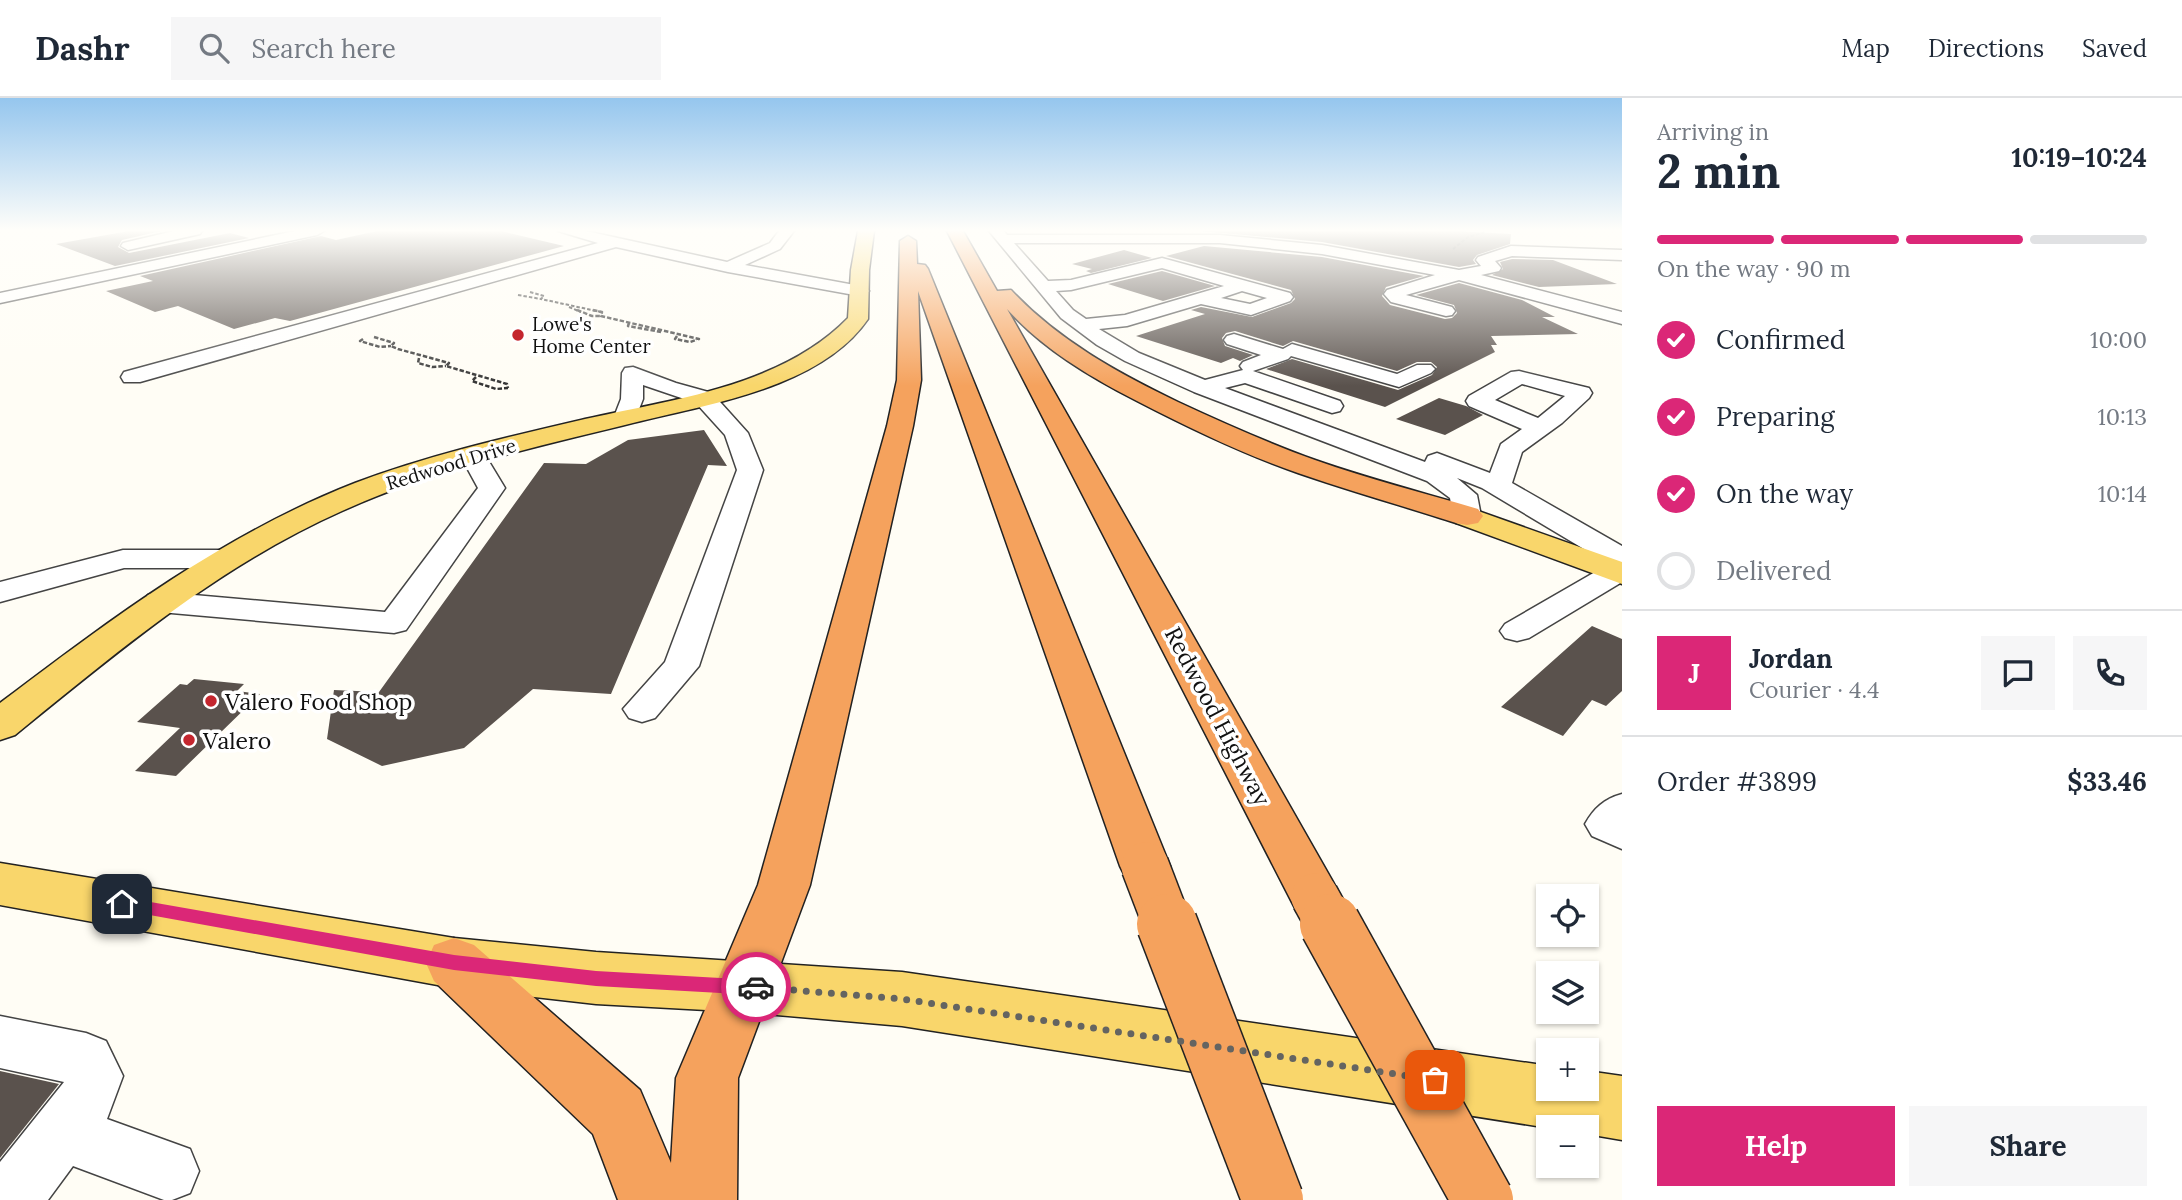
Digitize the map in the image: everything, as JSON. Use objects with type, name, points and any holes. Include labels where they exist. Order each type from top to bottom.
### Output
[{"type":"highway","points":[[703,1200],[707,1078],[783,885],[900,426],[909,380],[908,282]]},
{"type":"highway","points":[[924,282],[1273,1200]]},
{"type":"highway","name":"Redwood Highway","points":[[983,282],[1315,897],[1483,1200]]},
{"type":"highway","points":[[996,282],[1024,317],[1042,333],[1134,390],[1203,424],[1307,467],[1467,516]]},
{"type":"highway","points":[[454,962],[617,1113],[652,1200]]},
{"type":"main road","name":"Redwood Drive","points":[[0,725],[160,602],[224,559],[329,505],[432,466],[704,398],[779,374],[811,360],[834,346],[858,319],[860,282]]},
{"type":"main road","points":[[1467,516],[1620,569]]},
{"type":"main road","points":[[5,890],[176,912],[454,962],[596,978],[902,999],[1622,1108]]},
{"type":"street","points":[[0,298],[74,282]]},
{"type":"street","points":[[132,377],[471,282]]},
{"type":"street","points":[[813,282],[860,291]]},
{"type":"street","points":[[1039,282],[1056,303],[1081,325],[1132,357],[1202,387],[1436,475],[1463,495],[1467,516]]},
{"type":"street","points":[[1041,286],[1082,282]]},
{"type":"street","points":[[1081,325],[1127,320],[1198,298],[1223,282]]},
{"type":"street","points":[[1198,298],[1251,310],[1284,297],[1256,282]]},
{"type":"street","points":[[1425,282],[1393,294],[1397,298],[1446,310]]},
{"type":"street","points":[[1491,282],[1622,318]]},
{"type":"street","points":[[1071,285],[1097,294]]},
{"type":"street","points":[[1124,303],[1150,311]]},
{"type":"street","points":[[1246,376],[1244,368],[1276,339]]},
{"type":"street","points":[[1234,340],[1276,339],[1399,381],[1424,369]]},
{"type":"street","points":[[626,417],[632,399],[633,373],[668,388],[704,398],[736,433],[750,470],[681,666],[642,709]]},
{"type":"street","points":[[1202,387],[1246,376],[1332,406]]},
{"type":"street","points":[[1260,407],[1375,436],[1491,482],[1620,569],[1517,631]]},
{"type":"street","points":[[1491,482],[1502,478],[1510,449],[1540,428]]},
{"type":"street","points":[[160,602],[394,623],[492,488],[473,456]]},
{"type":"street","points":[[0,592],[123,559],[224,559]]},
{"type":"street","points":[[1622,810],[1607,824],[1622,832]]},
{"type":"street","points":[[0,1042],[86,1060],[94,1076],[86,1101],[9,1200]]},
{"type":"street","points":[[61,1132],[167,1171]]},
{"type":"path","points":[[541,299],[544,296],[513,291],[514,295],[569,306],[571,310],[629,323],[628,326],[699,339],[690,342],[675,339],[677,336]]},
{"type":"path","points":[[357,334],[394,343],[391,346]]},
{"type":"path","points":[[366,337],[360,341],[380,347],[391,346],[419,357],[431,357],[449,363],[446,366]]},
{"type":"path","points":[[419,357],[418,363],[446,366],[476,377],[487,377],[508,384],[508,388],[496,389],[472,381],[476,377]]},
{"type":"building","points":[[146,282],[431,282],[290,321],[275,318],[234,329],[178,306],[155,312],[106,291]]},
{"type":"building","points":[[1202,282],[1215,286],[1163,301],[1108,284]]},
{"type":"building","points":[[1263,282],[1402,282],[1386,287],[1382,296],[1390,305],[1445,319],[1452,318],[1457,313],[1454,305],[1416,295],[1459,283],[1522,300],[1555,317],[1542,317],[1578,334],[1491,336],[1497,345],[1491,345],[1495,352],[1385,407],[1266,369],[1292,359],[1398,390],[1432,375],[1437,367],[1431,362],[1417,362],[1397,371],[1293,341],[1283,346],[1235,331],[1226,333],[1222,338],[1225,346],[1253,355],[1240,361],[1233,358],[1221,363],[1136,336],[1205,314],[1191,310],[1201,307],[1252,317],[1291,303],[1295,299],[1291,290]]},
{"type":"building","points":[[1521,282],[1617,284],[1539,287]]},
{"type":"building","points":[[1439,398],[1466,406],[1483,415],[1445,435],[1396,419]]},
{"type":"building","points":[[704,430],[727,466],[708,465],[611,694],[533,689],[464,748],[382,766],[327,739],[334,690],[379,692],[544,463],[586,464],[628,440]]},
{"type":"building","points":[[1592,626],[1622,639],[1622,691],[1606,706],[1592,700],[1563,736],[1501,707]]},
{"type":"building","points":[[194,679],[244,684],[237,691],[260,694],[176,776],[135,771],[180,728],[137,722],[180,684],[187,685]]},
{"type":"building","points":[[0,1071],[59,1084],[0,1158]]},
{"type":"way so far","points":[[756,987],[902,999],[1435,1080]]},
{"type":"place","name":"Lowe's Home Center","points":[[518,335]]},
{"type":"place","name":"Valero Food Shop","points":[[211,701]]},
{"type":"place","name":"Valero","points":[[189,740]]},
{"type":"route","points":[[122,904],[454,962],[596,978],[756,987]]}]
